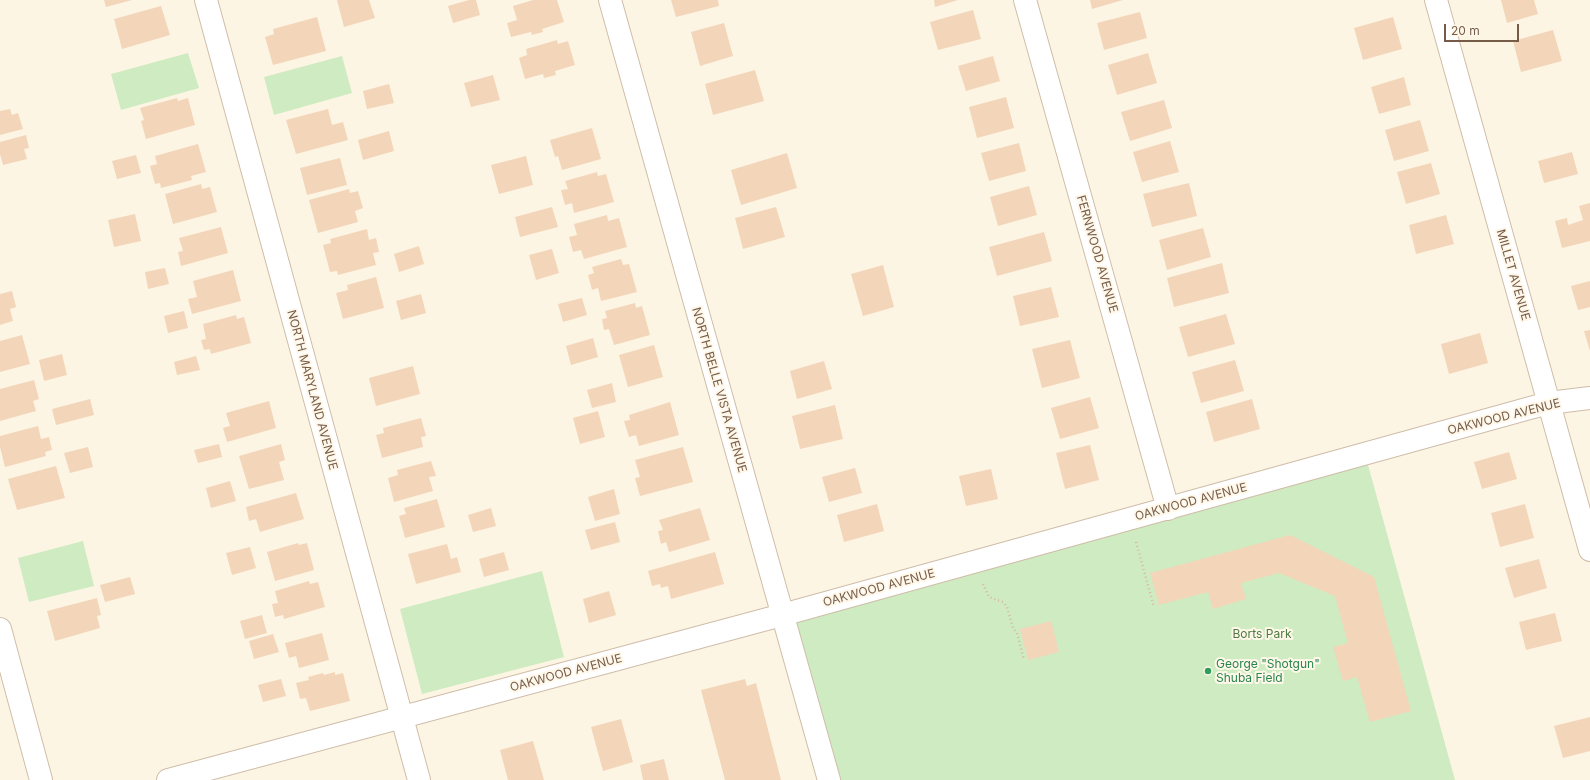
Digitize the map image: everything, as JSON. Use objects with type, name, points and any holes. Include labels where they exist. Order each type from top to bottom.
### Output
[{"type":"street","name":"NORTH MARYLAND AVENUE","points":[[206,0],[419,780]]},
{"type":"street","name":"NORTH BELLE VISTA AVENUE","points":[[610,0],[829,780]]},
{"type":"street","name":"FERNWOOD AVENUE","points":[[1025,0],[1168,509]]},
{"type":"street","name":"MILLET AVENUE","points":[[1436,0],[1590,550]]},
{"type":"street","name":"OAKWOOD AVENUE","points":[[168,780],[782,615],[1549,403],[1590,398]]},
{"type":"street","points":[[0,628],[41,780]]},
{"type":"path","points":[[1136,542],[1154,607]]},
{"type":"path","points":[[983,584],[989,597],[1003,602],[1007,607],[1013,628],[1017,633],[1024,660]]},
{"type":"green space","points":[[188,53],[199,88],[121,110],[111,74]]},
{"type":"green space","points":[[342,56],[352,93],[274,115],[264,77]]},
{"type":"green space","name":"Borts Park","points":[[1365,454],[1455,780],[829,780],[782,615]]},
{"type":"green space","points":[[83,541],[94,586],[29,602],[18,558]]},
{"type":"green space","points":[[542,571],[564,657],[422,694],[400,609]]},
{"type":"building","points":[[104,0],[132,0],[106,7]]},
{"type":"building","points":[[337,0],[369,0],[375,18],[344,27]]},
{"type":"building","points":[[469,0],[476,0],[480,15],[453,23],[448,6]]},
{"type":"building","points":[[533,0],[557,0],[564,22],[542,29],[543,32],[532,35],[531,32],[511,37],[507,23],[517,20],[513,6]]},
{"type":"building","points":[[671,0],[718,0],[719,6],[676,17]]},
{"type":"building","points":[[934,0],[958,0],[935,7]]},
{"type":"building","points":[[1090,0],[1123,0],[1092,9]]},
{"type":"building","points":[[1501,0],[1534,0],[1538,14],[1507,23]]},
{"type":"building","points":[[161,6],[170,35],[122,49],[114,19]]},
{"type":"building","points":[[973,10],[981,39],[938,50],[930,22]]},
{"type":"building","points":[[1140,12],[1147,38],[1104,50],[1097,23]]},
{"type":"building","points":[[317,17],[326,51],[273,65],[265,37],[274,34],[273,29]]},
{"type":"building","points":[[1393,17],[1402,49],[1363,60],[1354,28]]},
{"type":"building","points":[[724,23],[733,56],[700,66],[691,32]]},
{"type":"building","points":[[1553,30],[1562,61],[1521,72],[1513,41]]},
{"type":"building","points":[[557,40],[558,44],[568,41],[575,65],[555,71],[556,75],[544,78],[543,74],[525,79],[519,58],[527,55],[526,49]]},
{"type":"building","points":[[1148,53],[1157,83],[1117,95],[1108,65]]},
{"type":"building","points":[[993,56],[1000,81],[966,91],[958,66]]},
{"type":"building","points":[[755,70],[764,101],[713,115],[705,84]]},
{"type":"building","points":[[493,75],[500,100],[471,107],[464,83]]},
{"type":"building","points":[[1404,77],[1411,105],[1379,114],[1371,87]]},
{"type":"building","points":[[389,84],[394,103],[367,109],[363,91]]},
{"type":"building","points":[[1006,97],[1014,128],[977,138],[969,107]]},
{"type":"building","points":[[177,98],[178,101],[188,98],[195,125],[146,139],[141,121],[144,120],[140,108]]},
{"type":"building","points":[[1164,100],[1172,128],[1130,141],[1121,112]]},
{"type":"building","points":[[10,109],[12,115],[18,113],[23,129],[0,135],[0,111]]},
{"type":"building","points":[[328,109],[332,125],[343,122],[348,140],[296,154],[286,120]]},
{"type":"building","points":[[1420,120],[1429,151],[1394,161],[1385,130]]},
{"type":"building","points":[[592,128],[601,159],[562,170],[558,156],[555,157],[550,140]]},
{"type":"building","points":[[389,131],[394,151],[363,160],[358,140]]},
{"type":"building","points":[[26,135],[29,148],[24,149],[27,159],[3,165],[0,154],[0,142]]},
{"type":"building","points":[[1170,141],[1179,172],[1142,182],[1133,152]]},
{"type":"building","points":[[1019,143],[1026,171],[989,181],[981,153]]},
{"type":"building","points":[[198,144],[206,172],[191,176],[192,180],[161,188],[160,183],[155,184],[150,166],[157,164],[155,156]]},
{"type":"building","points":[[1572,152],[1578,174],[1544,183],[1538,161]]},
{"type":"building","points":[[787,153],[797,188],[741,205],[731,170]]},
{"type":"building","points":[[136,155],[141,173],[117,179],[112,161]]},
{"type":"building","points":[[526,156],[533,185],[499,194],[491,165]]},
{"type":"building","points":[[340,158],[347,185],[307,195],[300,168]]},
{"type":"building","points":[[1431,163],[1440,194],[1406,204],[1397,172]]},
{"type":"building","points":[[597,172],[598,176],[606,174],[614,202],[574,213],[572,203],[565,205],[561,190],[568,189],[565,181]]},
{"type":"building","points":[[1189,183],[1197,216],[1152,227],[1143,194]]},
{"type":"building","points":[[201,184],[202,189],[210,187],[217,212],[173,224],[165,194]]},
{"type":"building","points":[[1029,186],[1037,215],[998,226],[990,197]]},
{"type":"building","points":[[349,189],[350,193],[358,191],[363,208],[355,211],[358,222],[318,233],[309,200]]},
{"type":"building","points":[[1590,203],[1590,241],[1562,248],[1555,221],[1567,218],[1568,225],[1583,220],[1579,206]]},
{"type":"building","points":[[552,207],[558,227],[520,237],[515,217]]},
{"type":"building","points":[[776,207],[785,237],[743,249],[735,218]]},
{"type":"building","points":[[135,214],[141,241],[114,247],[108,220]]},
{"type":"building","points":[[607,215],[608,221],[619,218],[627,247],[584,259],[581,250],[573,252],[569,237],[577,235],[574,224]]},
{"type":"building","points":[[1446,215],[1454,244],[1416,254],[1409,225]]},
{"type":"building","points":[[221,227],[228,253],[181,266],[178,252],[183,251],[179,238]]},
{"type":"building","points":[[1203,228],[1211,257],[1167,270],[1159,240]]},
{"type":"building","points":[[367,229],[369,240],[376,238],[379,252],[373,253],[376,265],[338,275],[337,271],[330,272],[323,245],[331,243],[330,239]]},
{"type":"building","points":[[1044,232],[1052,261],[997,276],[989,247]]},
{"type":"building","points":[[419,246],[424,264],[399,272],[394,254]]},
{"type":"building","points":[[552,249],[559,273],[536,280],[529,255]]},
{"type":"building","points":[[621,259],[623,265],[629,264],[637,292],[601,301],[598,288],[592,290],[588,275],[594,273],[592,267]]},
{"type":"building","points":[[1222,263],[1229,293],[1174,307],[1167,278]]},
{"type":"building","points":[[883,265],[894,307],[863,316],[851,274]]},
{"type":"building","points":[[165,268],[169,284],[148,289],[145,272]]},
{"type":"building","points":[[233,270],[241,301],[192,314],[188,299],[197,297],[193,281]]},
{"type":"building","points":[[376,277],[384,308],[343,319],[336,293],[348,290],[347,285]]},
{"type":"building","points":[[1590,281],[1590,307],[1578,310],[1571,286]]},
{"type":"building","points":[[1051,287],[1059,317],[1020,326],[1013,296]]},
{"type":"building","points":[[12,291],[16,307],[10,309],[13,321],[0,325],[0,294]]},
{"type":"building","points":[[421,294],[426,313],[401,320],[396,301]]},
{"type":"building","points":[[582,298],[587,315],[563,322],[558,304]]},
{"type":"building","points":[[635,303],[636,308],[642,306],[650,335],[614,345],[609,329],[604,330],[602,319],[607,318],[605,311]]},
{"type":"building","points":[[184,311],[188,328],[168,333],[164,316]]},
{"type":"building","points":[[1226,314],[1235,344],[1188,357],[1179,327]]},
{"type":"building","points":[[236,315],[237,319],[244,317],[251,343],[211,354],[210,349],[204,350],[201,340],[206,339],[203,324]]},
{"type":"building","points":[[1590,330],[1590,351],[1584,331]]},
{"type":"building","points":[[1480,333],[1488,363],[1449,374],[1441,344]]},
{"type":"building","points":[[22,335],[30,364],[0,372],[0,341]]},
{"type":"building","points":[[593,338],[598,357],[571,365],[566,346]]},
{"type":"building","points":[[1070,340],[1080,378],[1042,388],[1032,349]]},
{"type":"building","points":[[654,345],[663,377],[628,387],[619,355]]},
{"type":"building","points":[[62,354],[67,375],[44,381],[39,360]]},
{"type":"building","points":[[196,356],[200,370],[177,375],[174,362]]},
{"type":"building","points":[[1235,360],[1244,391],[1201,403],[1192,372]]},
{"type":"building","points":[[824,361],[832,389],[797,399],[790,371]]},
{"type":"building","points":[[413,366],[420,394],[376,406],[369,378]]},
{"type":"building","points":[[34,380],[39,399],[33,401],[36,411],[0,421],[0,389]]},
{"type":"building","points":[[612,383],[616,402],[592,408],[587,390]]},
{"type":"building","points":[[1090,397],[1099,428],[1060,439],[1051,408]]},
{"type":"building","points":[[90,399],[94,415],[56,425],[52,409]]},
{"type":"building","points":[[1252,399],[1260,429],[1214,442],[1206,412]]},
{"type":"building","points":[[269,401],[276,428],[227,442],[223,428],[230,426],[226,413]]},
{"type":"building","points":[[670,402],[679,435],[639,446],[636,435],[629,437],[624,421],[630,420],[629,415]]},
{"type":"building","points":[[835,405],[843,439],[800,449],[792,416]]},
{"type":"building","points":[[598,411],[605,437],[580,444],[573,418]]},
{"type":"building","points":[[421,418],[426,436],[421,437],[423,447],[382,458],[376,435],[384,433],[383,428]]},
{"type":"building","points":[[38,426],[41,439],[49,437],[52,450],[45,452],[46,456],[5,467],[0,447],[0,436]]},
{"type":"building","points":[[219,444],[222,457],[198,463],[194,450]]},
{"type":"building","points":[[281,444],[285,460],[279,462],[284,480],[249,489],[239,456]]},
{"type":"building","points":[[1090,445],[1099,480],[1065,489],[1056,453]]},
{"type":"building","points":[[88,447],[93,467],[70,473],[64,453]]},
{"type":"building","points":[[683,447],[693,482],[640,496],[635,478],[640,477],[635,460]]},
{"type":"building","points":[[1509,452],[1517,479],[1482,489],[1474,462]]},
{"type":"building","points":[[431,461],[436,476],[429,477],[433,491],[394,502],[388,478],[398,475],[397,470]]},
{"type":"building","points":[[56,466],[65,498],[17,510],[8,479]]},
{"type":"building","points":[[855,468],[862,493],[829,502],[822,477]]},
{"type":"building","points":[[991,469],[998,499],[966,506],[959,476]]},
{"type":"building","points":[[230,481],[236,501],[211,508],[206,488]]},
{"type":"building","points":[[614,489],[620,514],[595,521],[588,497]]},
{"type":"building","points":[[296,493],[304,519],[260,532],[256,519],[249,521],[246,507]]},
{"type":"building","points":[[437,499],[445,527],[405,538],[399,516],[406,514],[404,508]]},
{"type":"building","points":[[877,504],[884,531],[844,542],[837,515]]},
{"type":"building","points":[[1525,504],[1534,538],[1500,547],[1491,513]]},
{"type":"building","points":[[491,508],[496,526],[473,532],[468,515]]},
{"type":"building","points":[[700,508],[710,540],[669,552],[666,542],[661,544],[658,531],[663,530],[659,520]]},
{"type":"building","points":[[615,522],[620,542],[591,550],[585,530]]},
{"type":"building","points":[[1290,535],[1374,577],[1411,711],[1370,722],[1357,677],[1343,681],[1333,647],[1348,643],[1335,596],[1279,573],[1241,583],[1246,599],[1213,609],[1208,592],[1159,605],[1150,573]]},
{"type":"building","points":[[298,543],[299,545],[307,543],[314,570],[275,581],[267,552]]},
{"type":"building","points":[[447,544],[451,559],[457,557],[461,572],[416,584],[408,554]]},
{"type":"building","points":[[250,547],[256,568],[232,575],[226,553]]},
{"type":"building","points":[[504,552],[509,570],[484,577],[479,559]]},
{"type":"building","points":[[715,552],[724,584],[671,599],[668,586],[661,588],[660,584],[652,586],[648,571]]},
{"type":"building","points":[[1539,559],[1547,588],[1514,598],[1505,568]]},
{"type":"building","points":[[130,577],[135,594],[105,602],[100,585]]},
{"type":"building","points":[[309,581],[310,584],[318,582],[325,607],[284,619],[283,615],[275,617],[272,604],[278,603],[275,591]]},
{"type":"building","points":[[609,591],[616,615],[589,623],[583,599]]},
{"type":"building","points":[[97,598],[101,615],[97,616],[100,628],[55,641],[47,611]]},
{"type":"building","points":[[1555,613],[1562,641],[1526,650],[1519,622]]},
{"type":"building","points":[[262,615],[267,633],[245,639],[240,621]]},
{"type":"building","points":[[1051,621],[1059,652],[1028,660],[1020,629]]},
{"type":"building","points":[[322,633],[329,660],[299,668],[296,656],[289,658],[285,643]]},
{"type":"building","points":[[273,634],[279,652],[254,659],[249,641]]},
{"type":"building","points":[[335,672],[335,675],[343,673],[350,701],[310,711],[306,698],[300,699],[296,683],[309,680],[308,677],[323,673],[324,675]]},
{"type":"building","points":[[281,679],[286,696],[263,702],[258,685]]},
{"type":"building","points":[[745,679],[747,686],[756,683],[781,780],[725,780],[701,690]]},
{"type":"building","points":[[1590,717],[1590,751],[1563,758],[1554,726]]},
{"type":"building","points":[[621,719],[633,762],[603,771],[591,727]]},
{"type":"building","points":[[533,741],[544,780],[508,780],[500,750]]},
{"type":"building","points":[[664,759],[669,780],[643,780],[640,765]]},
{"type":"place","name":"George \"Shotgun\" Shuba Field","points":[[1208,671]]}]
